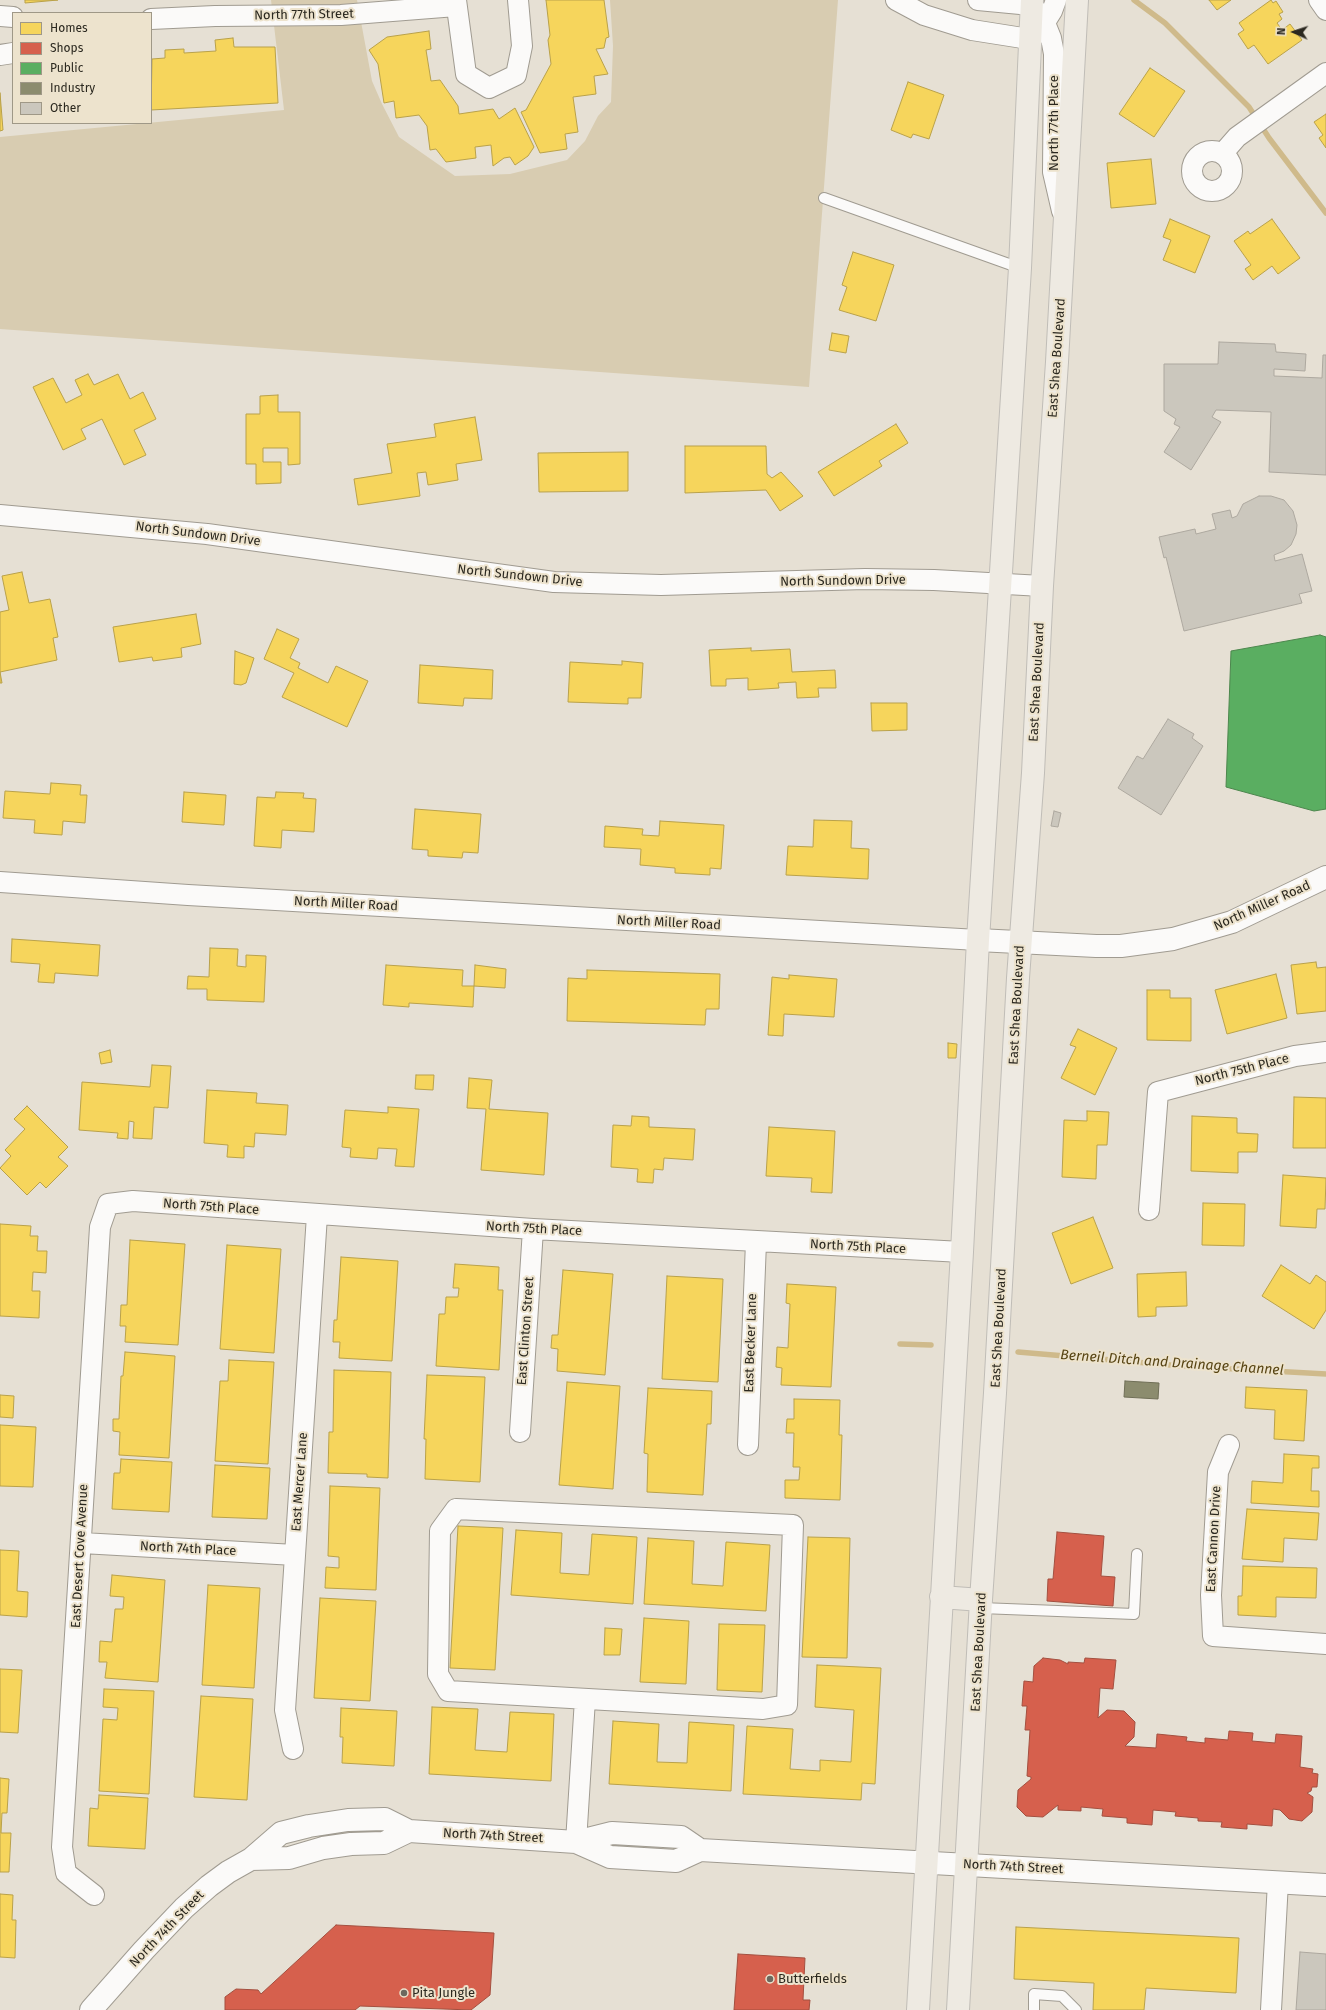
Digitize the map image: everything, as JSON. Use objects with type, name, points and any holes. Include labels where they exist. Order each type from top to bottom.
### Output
[{"type":"main road","name":"East Shea Boulevard","points":[[958,2010],[1020,943],[1033,765],[1042,586],[1065,223],[1077,0]]},
{"type":"main road","points":[[918,2010],[925,1862],[962,1252],[978,940],[1020,268],[1029,39],[1032,3]]},
{"type":"main road","points":[[941,1597],[981,1604]]},
{"type":"street","points":[[456,3],[466,74],[489,88],[516,75],[522,46],[518,0]]},
{"type":"street","points":[[896,0],[924,16],[972,30],[1029,39],[1039,32],[1046,23],[1056,0]]},
{"type":"street","points":[[978,0],[1032,3]]},
{"type":"street","points":[[1319,0],[1326,10]]},
{"type":"street","name":"North 77th Street","points":[[152,20],[215,16],[341,15],[456,3]]},
{"type":"street","name":"North 77th Place","points":[[1032,3],[1046,23],[1054,54],[1053,172],[1065,223]]},
{"type":"street","points":[[0,16],[12,17]]},
{"type":"street","points":[[0,56],[12,53]]},
{"type":"street","points":[[1223,154],[1237,137],[1326,73]]},
{"type":"street","name":"North Sundown Drive","points":[[0,515],[207,534],[554,582],[661,585],[865,579],[934,580],[1042,586]]},
{"type":"street","name":"North Miller Road","points":[[0,882],[188,895],[1020,943],[1079,946],[1121,946],[1174,939],[1232,922],[1326,877]]},
{"type":"street","name":"North 75th Place","points":[[1149,1210],[1158,1092],[1294,1056],[1326,1052]]},
{"type":"street","name":"North 75th Place","points":[[108,1204],[132,1201],[532,1229],[962,1252]]},
{"type":"street","name":"East Desert Cove Avenue","points":[[94,1895],[66,1873],[62,1847],[82,1543],[100,1227],[108,1204]]},
{"type":"street","name":"East Mercer Lane","points":[[293,1749],[285,1710],[317,1215]]},
{"type":"street","name":"East Clinton Street","points":[[520,1432],[532,1229]]},
{"type":"street","name":"East Becker Lane","points":[[748,1445],[756,1242]]},
{"type":"street","name":"East Cannon Drive","points":[[1229,1445],[1218,1472],[1211,1595],[1213,1636],[1326,1644]]},
{"type":"street","points":[[456,1509],[793,1525],[787,1705],[763,1709],[585,1699],[448,1691],[438,1674],[440,1532],[456,1509]]},
{"type":"street","name":"North 74th Place","points":[[82,1543],[295,1555]]},
{"type":"street","points":[[576,1842],[585,1699]]},
{"type":"street","name":"North 74th Street","points":[[91,2010],[144,1950],[184,1908],[228,1872],[251,1858],[289,1858],[323,1848],[352,1844],[384,1843],[409,1831],[576,1842],[610,1857],[676,1861],[700,1850],[1326,1884]]},
{"type":"street","points":[[1271,2010],[1278,1882]]},
{"type":"lane","points":[[824,198],[1020,268]]},
{"type":"lane","points":[[981,1604],[1134,1614],[1136,1554]]},
{"type":"lane","points":[[1034,2010],[1034,1994],[1062,1996],[1076,2010]]},
{"type":"shaded area","points":[[271,0],[357,0],[372,81],[399,137],[455,176],[510,174],[567,160],[585,141],[598,116],[611,102],[613,46],[610,0],[838,0],[809,387],[0,329],[0,137],[137,124],[152,124],[152,123],[284,110]]},
{"type":"building: Homes","points":[[25,0],[58,0],[25,3]]},
{"type":"building: Homes","points":[[546,0],[604,0],[609,37],[606,38],[604,48],[596,49],[608,74],[594,76],[596,94],[573,97],[578,132],[565,134],[567,149],[540,153],[521,112],[526,110],[551,64],[548,40],[550,35]]},
{"type":"building: Homes","points":[[1209,0],[1231,0],[1217,10]]},
{"type":"building: Homes","points":[[1271,0],[1273,3],[1276,1],[1283,12],[1279,14],[1282,19],[1277,23],[1282,30],[1290,24],[1302,40],[1268,64],[1254,45],[1248,49],[1238,34],[1244,30],[1239,23]]},
{"type":"building: Homes","points":[[429,31],[431,49],[426,50],[431,81],[440,80],[458,106],[459,114],[493,109],[499,119],[515,108],[534,147],[528,156],[515,165],[510,157],[504,158],[493,166],[491,145],[475,147],[476,158],[446,162],[436,149],[430,150],[427,126],[419,115],[396,118],[394,101],[384,103],[378,64],[369,50],[387,37]]},
{"type":"building: Homes","points":[[233,38],[234,47],[275,47],[278,103],[152,110],[152,59],[165,58],[165,50],[184,49],[184,53],[216,51],[215,40]]},
{"type":"building: Homes","points":[[1150,68],[1185,91],[1154,137],[1119,114]]},
{"type":"building: Homes","points":[[908,82],[944,95],[929,139],[913,134],[911,138],[891,130]]},
{"type":"building: Homes","points":[[0,93],[3,130],[0,131]]},
{"type":"building: Homes","points":[[1326,114],[1326,148],[1319,138],[1323,135],[1314,122]]},
{"type":"building: Homes","points":[[1151,159],[1156,204],[1111,208],[1107,163]]},
{"type":"building: Homes","points":[[1170,219],[1210,236],[1195,273],[1163,260],[1171,240],[1163,237]]},
{"type":"building: Homes","points":[[1272,219],[1300,258],[1278,274],[1272,266],[1253,280],[1245,269],[1251,265],[1234,241],[1248,231],[1250,234]]},
{"type":"building: Homes","points":[[853,252],[894,265],[876,321],[839,310],[847,287],[842,285]]},
{"type":"building: Homes","points":[[832,333],[849,336],[846,353],[829,350]]},
{"type":"building: Homes","points":[[88,374],[94,385],[118,374],[130,399],[143,392],[156,419],[134,430],[146,455],[124,465],[102,419],[81,429],[86,439],[63,450],[33,387],[53,378],[66,403],[82,395],[75,380]]},
{"type":"building: Homes","points":[[278,395],[278,412],[300,412],[300,464],[288,465],[288,448],[263,448],[263,462],[281,462],[281,483],[256,484],[256,464],[246,464],[246,414],[260,414],[260,396]]},
{"type":"building: Homes","points":[[475,417],[482,460],[456,464],[458,480],[428,485],[426,472],[417,473],[420,496],[358,505],[354,479],[392,473],[387,444],[436,437],[434,424]]},
{"type":"building: Homes","points":[[896,424],[908,443],[879,461],[882,466],[834,496],[818,472]]},
{"type":"building: Homes","points":[[685,446],[766,446],[767,474],[772,478],[781,472],[803,496],[780,511],[766,490],[685,493]]},
{"type":"building: Homes","points":[[628,452],[628,491],[539,492],[538,453]]},
{"type":"building: Homes","points":[[22,572],[29,603],[50,599],[58,637],[53,638],[57,660],[0,672],[0,612],[9,610],[2,576]]},
{"type":"building: Homes","points":[[196,614],[201,644],[181,648],[182,657],[153,661],[152,657],[119,662],[113,627]]},
{"type":"building: Homes","points":[[277,629],[299,639],[290,658],[300,663],[298,668],[328,683],[336,666],[368,681],[347,727],[282,697],[294,673],[264,659]]},
{"type":"building: Homes","points":[[751,648],[751,651],[790,649],[792,672],[835,670],[836,688],[818,688],[819,697],[797,698],[796,682],[778,683],[779,688],[748,690],[748,678],[726,679],[726,686],[711,686],[709,650]]},
{"type":"building: Homes","points":[[235,651],[254,658],[246,683],[241,685],[234,684]]},
{"type":"building: Homes","points":[[622,661],[643,663],[641,698],[628,698],[628,704],[568,702],[570,662],[622,665]]},
{"type":"building: Homes","points":[[420,665],[493,670],[492,699],[464,698],[463,706],[418,703]]},
{"type":"building: Homes","points":[[0,672],[2,683],[0,683]]},
{"type":"building: Homes","points":[[871,703],[907,703],[907,730],[872,731]]},
{"type":"building: Homes","points":[[51,783],[81,785],[80,795],[87,795],[85,823],[63,821],[62,835],[34,833],[35,820],[3,818],[5,791],[50,794]]},
{"type":"building: Homes","points":[[184,792],[226,795],[224,825],[182,822]]},
{"type":"building: Homes","points":[[276,792],[304,793],[303,798],[316,799],[314,832],[282,830],[281,848],[254,846],[257,797],[275,798]]},
{"type":"building: Homes","points":[[415,809],[481,814],[478,853],[463,852],[462,858],[428,856],[428,850],[412,849]]},
{"type":"building: Homes","points":[[814,820],[852,821],[851,848],[869,849],[868,879],[786,875],[788,846],[813,847]]},
{"type":"building: Homes","points":[[660,821],[724,825],[721,869],[710,868],[710,875],[675,873],[675,868],[640,865],[641,849],[604,847],[605,826],[643,829],[642,835],[659,836]]},
{"type":"building: Homes","points":[[12,939],[100,945],[98,976],[55,973],[54,983],[38,982],[40,964],[11,962]]},
{"type":"building: Homes","points":[[210,948],[238,949],[237,966],[246,967],[246,955],[266,956],[264,1002],[207,1000],[207,989],[187,989],[188,976],[209,977]]},
{"type":"building: Homes","points":[[1316,962],[1317,968],[1326,967],[1326,1011],[1297,1014],[1291,965]]},
{"type":"building: Homes","points":[[386,965],[463,970],[462,986],[474,986],[473,1007],[409,1003],[409,1007],[383,1005]]},
{"type":"building: Homes","points":[[475,965],[506,969],[505,988],[474,986]]},
{"type":"building: Homes","points":[[587,970],[720,974],[719,1009],[706,1009],[705,1025],[567,1021],[568,978],[587,979]]},
{"type":"building: Homes","points":[[1276,974],[1287,1018],[1227,1034],[1215,990]]},
{"type":"building: Homes","points":[[789,975],[837,979],[834,1017],[784,1014],[783,1036],[768,1035],[772,977],[789,979]]},
{"type":"building: Homes","points":[[1147,990],[1170,990],[1170,998],[1191,998],[1191,1041],[1147,1040]]},
{"type":"building: Homes","points":[[1078,1029],[1117,1048],[1095,1095],[1061,1078],[1076,1047],[1070,1045]]},
{"type":"building: Homes","points":[[948,1043],[957,1044],[956,1058],[948,1058]]},
{"type":"building: Homes","points":[[110,1050],[112,1062],[101,1064],[99,1053]]},
{"type":"building: Homes","points":[[152,1065],[171,1066],[168,1108],[154,1107],[152,1139],[133,1138],[134,1122],[129,1121],[128,1139],[117,1138],[118,1133],[79,1130],[82,1082],[150,1087]]},
{"type":"building: Homes","points":[[416,1075],[434,1075],[433,1090],[415,1089]]},
{"type":"building: Homes","points":[[469,1078],[492,1080],[489,1109],[548,1113],[544,1175],[481,1170],[486,1109],[467,1108]]},
{"type":"building: Homes","points":[[207,1090],[257,1093],[256,1103],[288,1105],[286,1135],[255,1133],[254,1147],[244,1146],[244,1158],[227,1157],[228,1145],[204,1143]]},
{"type":"building: Homes","points":[[1294,1097],[1326,1098],[1326,1148],[1293,1148]]},
{"type":"building: Homes","points":[[27,1106],[68,1147],[58,1157],[68,1166],[46,1188],[40,1182],[27,1195],[0,1168],[11,1156],[5,1150],[25,1129],[14,1119]]},
{"type":"building: Homes","points":[[388,1107],[419,1109],[414,1167],[395,1166],[397,1149],[378,1148],[377,1159],[350,1157],[351,1148],[342,1147],[345,1110],[388,1113]]},
{"type":"building: Homes","points":[[1087,1111],[1109,1112],[1107,1145],[1097,1145],[1096,1179],[1062,1177],[1064,1120],[1087,1121]]},
{"type":"building: Homes","points":[[632,1116],[649,1117],[649,1127],[695,1129],[693,1160],[664,1158],[663,1170],[654,1169],[653,1183],[637,1182],[638,1169],[611,1167],[613,1125],[631,1126]]},
{"type":"building: Homes","points":[[1192,1116],[1237,1118],[1237,1133],[1258,1134],[1257,1152],[1238,1152],[1238,1173],[1191,1171]]},
{"type":"building: Homes","points":[[769,1127],[835,1131],[832,1193],[811,1192],[812,1178],[766,1176]]},
{"type":"building: Homes","points":[[1283,1175],[1326,1178],[1325,1209],[1317,1209],[1316,1228],[1280,1226]]},
{"type":"building: Homes","points":[[1203,1203],[1245,1204],[1244,1246],[1202,1245]]},
{"type":"building: Homes","points":[[1093,1217],[1113,1268],[1071,1284],[1052,1233]]},
{"type":"building: Homes","points":[[0,1224],[31,1226],[30,1236],[38,1236],[37,1251],[47,1251],[46,1273],[33,1272],[32,1291],[40,1291],[39,1318],[0,1316]]},
{"type":"building: Homes","points":[[130,1240],[185,1244],[178,1345],[125,1342],[126,1326],[120,1326],[121,1305],[127,1305]]},
{"type":"building: Homes","points":[[227,1245],[281,1249],[274,1353],[220,1349]]},
{"type":"building: Homes","points":[[341,1257],[398,1261],[392,1361],[339,1358],[340,1342],[333,1342],[334,1320],[337,1320]]},
{"type":"building: Homes","points":[[455,1264],[499,1267],[498,1290],[503,1290],[499,1370],[436,1366],[439,1314],[445,1314],[446,1297],[458,1297],[459,1288],[453,1288]]},
{"type":"building: Homes","points":[[1281,1265],[1310,1284],[1316,1275],[1326,1282],[1326,1310],[1314,1329],[1262,1296]]},
{"type":"building: Homes","points":[[563,1270],[613,1274],[605,1375],[557,1371],[558,1349],[551,1348],[552,1335],[558,1335]]},
{"type":"building: Homes","points":[[1186,1272],[1187,1306],[1156,1307],[1156,1316],[1138,1317],[1137,1274]]},
{"type":"building: Homes","points":[[667,1276],[723,1279],[718,1382],[662,1379]]},
{"type":"building: Homes","points":[[787,1284],[836,1287],[831,1387],[781,1385],[782,1368],[776,1367],[777,1347],[788,1348],[790,1304],[786,1303]]},
{"type":"building: Homes","points":[[125,1352],[175,1356],[169,1458],[119,1455],[120,1432],[113,1431],[113,1419],[119,1419],[121,1376],[123,1376]]},
{"type":"building: Homes","points":[[229,1360],[274,1362],[268,1464],[215,1461],[220,1381],[228,1381]]},
{"type":"building: Homes","points":[[334,1370],[391,1372],[388,1478],[367,1477],[367,1474],[328,1473],[329,1432],[333,1432]]},
{"type":"building: Homes","points":[[427,1375],[485,1377],[480,1482],[425,1479],[426,1439],[424,1439]]},
{"type":"building: Homes","points":[[567,1382],[620,1386],[613,1489],[559,1485]]},
{"type":"building: Homes","points":[[1246,1387],[1307,1390],[1304,1441],[1274,1439],[1275,1410],[1245,1408]]},
{"type":"building: Homes","points":[[648,1388],[712,1391],[711,1424],[707,1424],[703,1495],[647,1492],[648,1454],[644,1453]]},
{"type":"building: Homes","points":[[0,1395],[14,1396],[13,1418],[0,1417]]},
{"type":"building: Homes","points":[[794,1399],[840,1400],[839,1435],[842,1435],[840,1500],[785,1498],[785,1480],[799,1480],[800,1467],[793,1467],[794,1433],[786,1433],[787,1419],[794,1419]]},
{"type":"building: Homes","points":[[0,1425],[36,1427],[33,1487],[0,1486]]},
{"type":"building: Homes","points":[[1284,1454],[1319,1456],[1319,1468],[1312,1468],[1311,1491],[1319,1491],[1319,1507],[1251,1503],[1252,1481],[1283,1483]]},
{"type":"building: Homes","points":[[121,1459],[172,1462],[169,1512],[112,1509],[114,1473],[120,1473]]},
{"type":"building: Homes","points":[[215,1465],[270,1468],[267,1519],[212,1517]]},
{"type":"building: Homes","points":[[330,1486],[380,1488],[376,1590],[325,1588],[326,1567],[339,1568],[339,1557],[328,1556]]},
{"type":"building: Homes","points":[[1247,1509],[1319,1513],[1317,1540],[1284,1538],[1283,1562],[1242,1559]]},
{"type":"building: Homes","points":[[458,1526],[503,1528],[495,1670],[450,1668]]},
{"type":"building: Homes","points":[[516,1530],[562,1533],[560,1573],[589,1575],[592,1534],[637,1537],[633,1604],[511,1595]]},
{"type":"building: Homes","points":[[808,1537],[850,1538],[847,1658],[802,1657]]},
{"type":"building: Homes","points":[[648,1538],[694,1541],[692,1584],[723,1586],[726,1542],[770,1545],[766,1611],[644,1604]]},
{"type":"building: Homes","points":[[0,1550],[19,1551],[17,1591],[28,1592],[27,1617],[0,1615]]},
{"type":"building: Homes","points":[[1243,1566],[1317,1568],[1316,1598],[1276,1597],[1276,1617],[1238,1615],[1238,1596],[1242,1596]]},
{"type":"building: Homes","points":[[112,1575],[165,1580],[158,1682],[105,1678],[107,1662],[99,1662],[100,1641],[112,1642],[115,1609],[123,1609],[124,1597],[110,1596]]},
{"type":"building: Homes","points":[[208,1585],[260,1588],[254,1688],[202,1685]]},
{"type":"building: Homes","points":[[320,1598],[376,1601],[370,1701],[314,1698]]},
{"type":"building: Homes","points":[[644,1618],[689,1621],[686,1684],[640,1682]]},
{"type":"building: Homes","points":[[719,1624],[765,1625],[762,1692],[717,1690]]},
{"type":"building: Homes","points":[[605,1628],[622,1629],[620,1655],[604,1655]]},
{"type":"building: Homes","points":[[817,1665],[881,1668],[875,1784],[862,1783],[861,1800],[743,1794],[747,1726],[793,1729],[790,1769],[820,1771],[820,1760],[851,1762],[854,1710],[815,1707]]},
{"type":"building: Homes","points":[[0,1669],[22,1670],[18,1733],[0,1732]]},
{"type":"building: Homes","points":[[104,1689],[154,1691],[149,1794],[99,1791],[103,1719],[117,1720],[118,1708],[103,1707]]},
{"type":"building: Homes","points":[[201,1696],[253,1699],[247,1800],[194,1797]]},
{"type":"building: Homes","points":[[432,1707],[478,1709],[475,1750],[507,1752],[510,1712],[554,1714],[551,1781],[429,1774]]},
{"type":"building: Homes","points":[[341,1708],[397,1711],[394,1766],[342,1763],[343,1737],[340,1737]]},
{"type":"building: Homes","points":[[613,1721],[659,1724],[657,1762],[687,1763],[689,1722],[734,1725],[731,1791],[609,1784]]},
{"type":"building: Homes","points":[[0,1778],[9,1779],[7,1813],[2,1813],[1,1833],[11,1833],[9,1872],[0,1872]]},
{"type":"building: Homes","points":[[99,1795],[148,1798],[145,1849],[88,1846],[90,1808],[98,1809]]},
{"type":"building: Homes","points":[[0,1894],[13,1895],[12,1920],[16,1920],[15,1958],[0,1957]]},
{"type":"building: Homes","points":[[1016,1927],[1239,1938],[1236,1993],[1146,1988],[1144,2010],[1093,2010],[1094,1983],[1014,1979]]},
{"type":"building: Shops","points":[[1057,1532],[1104,1536],[1101,1576],[1115,1577],[1113,1606],[1047,1601],[1048,1579],[1053,1579]]},
{"type":"building: Shops","points":[[1043,1658],[1060,1660],[1068,1664],[1068,1662],[1084,1663],[1085,1658],[1116,1660],[1113,1689],[1100,1688],[1098,1718],[1107,1710],[1124,1711],[1135,1722],[1134,1737],[1125,1746],[1156,1748],[1157,1734],[1187,1737],[1186,1741],[1205,1743],[1205,1738],[1228,1740],[1229,1731],[1253,1733],[1252,1741],[1275,1743],[1276,1734],[1302,1736],[1300,1767],[1313,1769],[1312,1773],[1318,1774],[1317,1787],[1312,1787],[1311,1791],[1307,1793],[1313,1797],[1312,1812],[1302,1821],[1289,1819],[1280,1810],[1273,1809],[1272,1826],[1247,1824],[1247,1829],[1221,1827],[1222,1822],[1198,1821],[1198,1818],[1175,1816],[1176,1812],[1153,1810],[1152,1825],[1127,1823],[1127,1818],[1102,1816],[1103,1809],[1081,1807],[1081,1811],[1058,1810],[1058,1805],[1043,1817],[1026,1816],[1017,1807],[1018,1790],[1031,1779],[1031,1777],[1027,1776],[1030,1730],[1025,1730],[1027,1706],[1022,1706],[1024,1681],[1033,1682],[1034,1666]]},
{"type":"building: Shops","points":[[336,1925],[494,1933],[490,1995],[471,2010],[360,2006],[355,2010],[225,2010],[225,1997],[236,1989],[258,1990],[261,1994]]},
{"type":"building: Shops","name":"Butterfields","points":[[738,1954],[805,1958],[803,2000],[810,2000],[809,2010],[734,2010]]},
{"type":"building: Public","points":[[1320,635],[1326,637],[1326,809],[1314,811],[1226,787],[1231,651]]},
{"type":"building: Industry","points":[[1125,1381],[1159,1383],[1158,1399],[1124,1397]]},
{"type":"building: Other","points":[[1219,342],[1275,344],[1276,352],[1306,354],[1305,371],[1274,369],[1274,376],[1322,378],[1323,355],[1326,355],[1326,475],[1269,472],[1271,412],[1216,410],[1212,417],[1221,422],[1191,470],[1164,452],[1180,427],[1174,424],[1176,419],[1164,411],[1164,364],[1218,364]]},
{"type":"building: Other","points":[[1259,496],[1271,496],[1284,500],[1293,511],[1297,525],[1296,534],[1291,545],[1284,551],[1274,555],[1275,561],[1302,554],[1312,591],[1299,594],[1302,603],[1184,631],[1166,557],[1164,558],[1159,537],[1195,529],[1196,534],[1216,529],[1212,514],[1230,510],[1232,518],[1237,516],[1243,504]]},
{"type":"building: Other","points":[[1168,719],[1194,734],[1192,738],[1203,746],[1161,815],[1118,788],[1137,756],[1143,759]]},
{"type":"building: Other","points":[[1054,811],[1061,813],[1058,827],[1051,826]]},
{"type":"building: Other","points":[[1300,1952],[1326,1954],[1326,2010],[1296,2010]]},
{"type":"waterway","points":[[1134,0],[1165,23],[1249,107],[1269,138],[1326,213]]},
{"type":"waterway","points":[[900,1344],[931,1345]]},
{"type":"waterway","name":"Berneil Ditch and Drainage Channel","points":[[1018,1352],[1182,1366],[1326,1374]]},
{"type":"place","name":"Butterfields","points":[[770,1979]]},
{"type":"place","name":"Pita Jungle","points":[[404,1993]]}]
